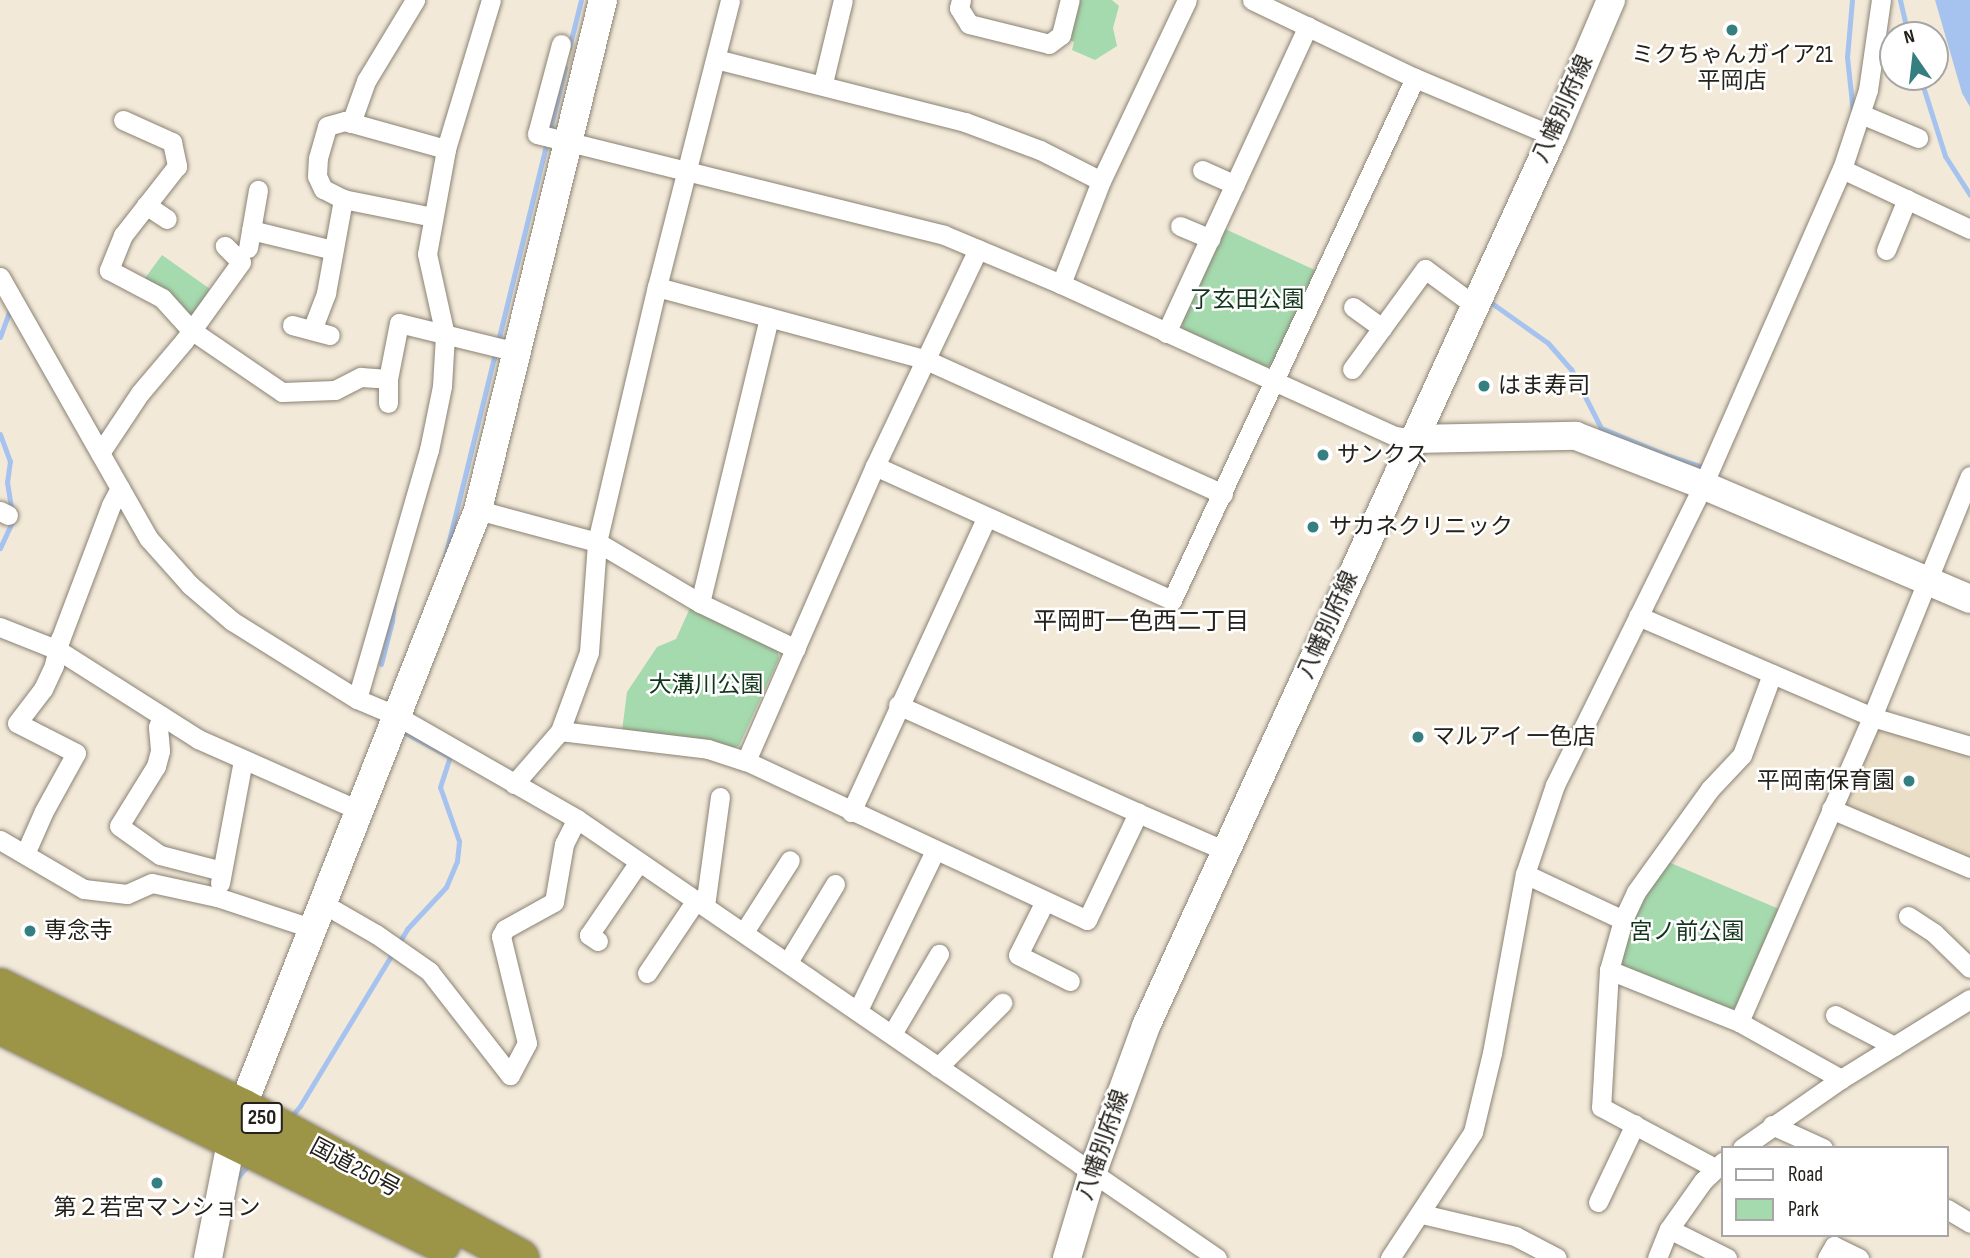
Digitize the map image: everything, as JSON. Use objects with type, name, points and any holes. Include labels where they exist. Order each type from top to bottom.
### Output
[{"type":"highway","name":"国道250号","points":[[2,997],[242,1107],[520,1258]]},
{"type":"highway","name":"国道250号","points":[[2,997],[230,1141],[470,1258]]},
{"type":"highway","name":"250","points":[[404,1224],[449,1258]]},
{"type":"street","points":[[351,123],[366,81],[415,0]]},
{"type":"street","points":[[357,698],[429,450],[446,365],[445,335],[427,254],[446,149],[491,0]]},
{"type":"street","points":[[208,1258],[230,1141],[242,1107],[478,510],[603,0]]},
{"type":"street","points":[[514,784],[560,730],[592,640],[597,542],[657,287],[730,0]]},
{"type":"street","points":[[823,83],[843,0]]},
{"type":"street","points":[[961,0],[959,8],[969,24],[1049,44],[1061,35],[1070,0]]},
{"type":"street","points":[[1061,284],[1101,181],[1187,0]]},
{"type":"street","points":[[1252,0],[1415,78],[1553,135]]},
{"type":"street","points":[[1390,1258],[1422,1214],[1473,1132],[1492,1053],[1525,874],[1555,785],[1703,485],[1842,169],[1868,90],[1881,0]]},
{"type":"street","name":"八幡別府線","points":[[1067,1258],[1093,1171],[1146,1026],[1553,135],[1606,2]]},
{"type":"street","points":[[1166,333],[1308,26]]},
{"type":"street","points":[[561,44],[537,131],[895,220],[978,249],[1395,436],[1413,439],[1576,436],[1703,485],[1970,599]]},
{"type":"street","points":[[716,59],[823,83],[965,122],[1040,150],[1101,181]]},
{"type":"street","points":[[875,466],[986,519],[1172,600],[1415,78]]},
{"type":"street","points":[[1861,114],[1917,138]]},
{"type":"street","points":[[122,120],[172,142],[177,166],[123,235],[109,270],[162,298],[191,330],[282,392],[335,390],[361,377],[388,379]]},
{"type":"street","points":[[433,217],[343,199],[323,189],[317,176],[318,159],[327,126],[345,121],[446,149]]},
{"type":"street","points":[[1842,169],[1970,229]]},
{"type":"street","points":[[1202,170],[1235,185]]},
{"type":"street","points":[[258,190],[249,239],[333,250]]},
{"type":"street","points":[[292,325],[321,332],[343,199]]},
{"type":"street","points":[[1886,250],[1907,199]]},
{"type":"street","points":[[146,205],[167,219]]},
{"type":"street","points":[[1180,226],[1210,239]]},
{"type":"street","points":[[100,453],[140,393],[241,262],[225,246]]},
{"type":"street","points":[[746,761],[875,466],[978,249]]},
{"type":"street","points":[[1353,369],[1425,269],[1474,305]]},
{"type":"street","points":[[0,277],[149,539],[190,585],[232,621],[357,698],[397,716],[577,820],[1217,1258]]},
{"type":"street","points":[[657,287],[925,359],[1223,494]]},
{"type":"street","points":[[1353,307],[1382,328]]},
{"type":"street","points":[[700,603],[769,317]]},
{"type":"street","points":[[388,403],[388,379],[399,323],[517,352]]},
{"type":"street","points":[[1739,1021],[1871,717],[1970,476]]},
{"type":"street","points":[[25,854],[44,811],[63,783],[76,753],[9,719],[43,689],[94,548],[120,488]]},
{"type":"street","points":[[478,510],[597,542],[700,603],[796,649]]},
{"type":"street","points":[[851,811],[986,519]]},
{"type":"street","points":[[1638,616],[1871,717],[1970,746]]},
{"type":"street","points":[[0,627],[58,650],[198,739],[358,810]]},
{"type":"street","points":[[1657,1258],[1669,1229],[1719,1165],[1601,1107],[1609,970],[1623,920],[1636,892],[1710,789],[1742,755],[1772,674]]},
{"type":"street","points":[[898,705],[1226,851]]},
{"type":"street","points":[[162,716],[158,727],[160,751],[156,766],[119,825],[160,855],[222,871]]},
{"type":"street","points":[[560,730],[708,749],[746,761],[1087,920],[1138,813]]},
{"type":"street","points":[[217,897],[243,760]]},
{"type":"street","points":[[647,973],[700,903],[720,797]]},
{"type":"street","points":[[1831,809],[1970,868]]},
{"type":"street","points":[[0,840],[84,888],[127,894],[152,883],[318,916],[396,947],[429,971],[510,1075],[527,1043],[501,936],[505,929],[554,902],[564,844],[577,820]]},
{"type":"street","points":[[858,1010],[935,851]]},
{"type":"street","points":[[744,932],[790,860]]},
{"type":"street","points":[[598,941],[589,935],[639,862]]},
{"type":"street","points":[[1525,874],[1623,920]]},
{"type":"street","points":[[788,962],[835,884]]},
{"type":"street","points":[[1045,901],[1018,955],[1045,979],[1070,981]]},
{"type":"street","points":[[1908,916],[1934,933],[1970,968]]},
{"type":"street","points":[[892,1034],[939,954]]},
{"type":"street","points":[[1609,970],[1739,1021],[1841,1079]]},
{"type":"street","points":[[1745,1146],[1841,1079],[1970,999]]},
{"type":"street","points":[[938,1067],[1002,1003]]},
{"type":"street","points":[[1835,1015],[1894,1046]]},
{"type":"street","points":[[1598,1202],[1635,1124]]},
{"type":"street","points":[[1772,1125],[1819,1146]]},
{"type":"street","points":[[1949,1210],[1970,1223]]},
{"type":"street","points":[[1422,1214],[1515,1236],[1523,1250],[1557,1258]]},
{"type":"street","points":[[1669,1229],[1727,1258]]},
{"type":"street","points":[[1827,1258],[1834,1246],[1855,1256],[1860,1237]]},
{"type":"shaded area","name":"平岡南保育園","points":[[1875,722],[1970,753],[1970,865],[1837,808]]},
{"type":"green space","points":[[1080,0],[1112,0],[1119,6],[1113,28],[1117,46],[1095,60],[1072,50],[1074,42],[1069,40]]},
{"type":"green space","name":"了玄田公園","points":[[1223,228],[1317,271],[1276,363],[1262,368],[1184,331],[1181,319]]},
{"type":"green space","points":[[162,255],[210,289],[190,320],[143,281]]},
{"type":"green space","name":"大溝川公園","points":[[690,608],[777,648],[779,658],[739,746],[727,749],[622,731],[627,692],[657,647],[676,639]]},
{"type":"green space","name":"宮ノ前公園","points":[[1666,861],[1779,909],[1738,1006],[1726,1011],[1624,967],[1618,954],[1634,907]]},
{"type":"water","points":[[1935,0],[1970,0],[1970,107],[1962,93],[1949,48],[1949,21],[1941,21]]},
{"type":"waterway","points":[[569,48],[581,0]]},
{"type":"waterway","points":[[1852,0],[1847,57],[1853,112]]},
{"type":"waterway","points":[[1900,0],[1905,21]]},
{"type":"waterway","points":[[444,561],[565,68]]},
{"type":"waterway","points":[[1924,91],[1945,156],[1970,195]]},
{"type":"waterway","points":[[1493,304],[1548,343],[1571,369],[1601,428],[1669,456],[1702,467],[1703,465]]},
{"type":"waterway","points":[[0,337],[11,307]]},
{"type":"waterway","points":[[0,434],[10,461],[7,482],[13,520],[0,548]]},
{"type":"waterway","points":[[381,664],[394,602]]},
{"type":"waterway","points":[[290,1118],[300,1106],[407,929],[446,887],[457,861],[459,841],[440,787],[450,757],[402,731]]},
{"type":"waterway","points":[[234,1181],[251,1162]]},
{"type":"place","name":"ミクちゃんガイア21 平岡店","points":[[1732,30]]},
{"type":"place","name":"はま寿司","points":[[1484,386]]},
{"type":"place","name":"サンクス","points":[[1323,455]]},
{"type":"place","name":"サカネクリニック","points":[[1313,527]]},
{"type":"place","name":"マルアイ 一色店","points":[[1418,737]]},
{"type":"place","name":"平岡南保育園","points":[[1909,781]]},
{"type":"place","name":"専念寺","points":[[30,931]]},
{"type":"place","name":"第２若宮マンション","points":[[157,1183]]},
{"type":"district","name":"平岡町一色西二丁目","points":[[1141,622]]}]
